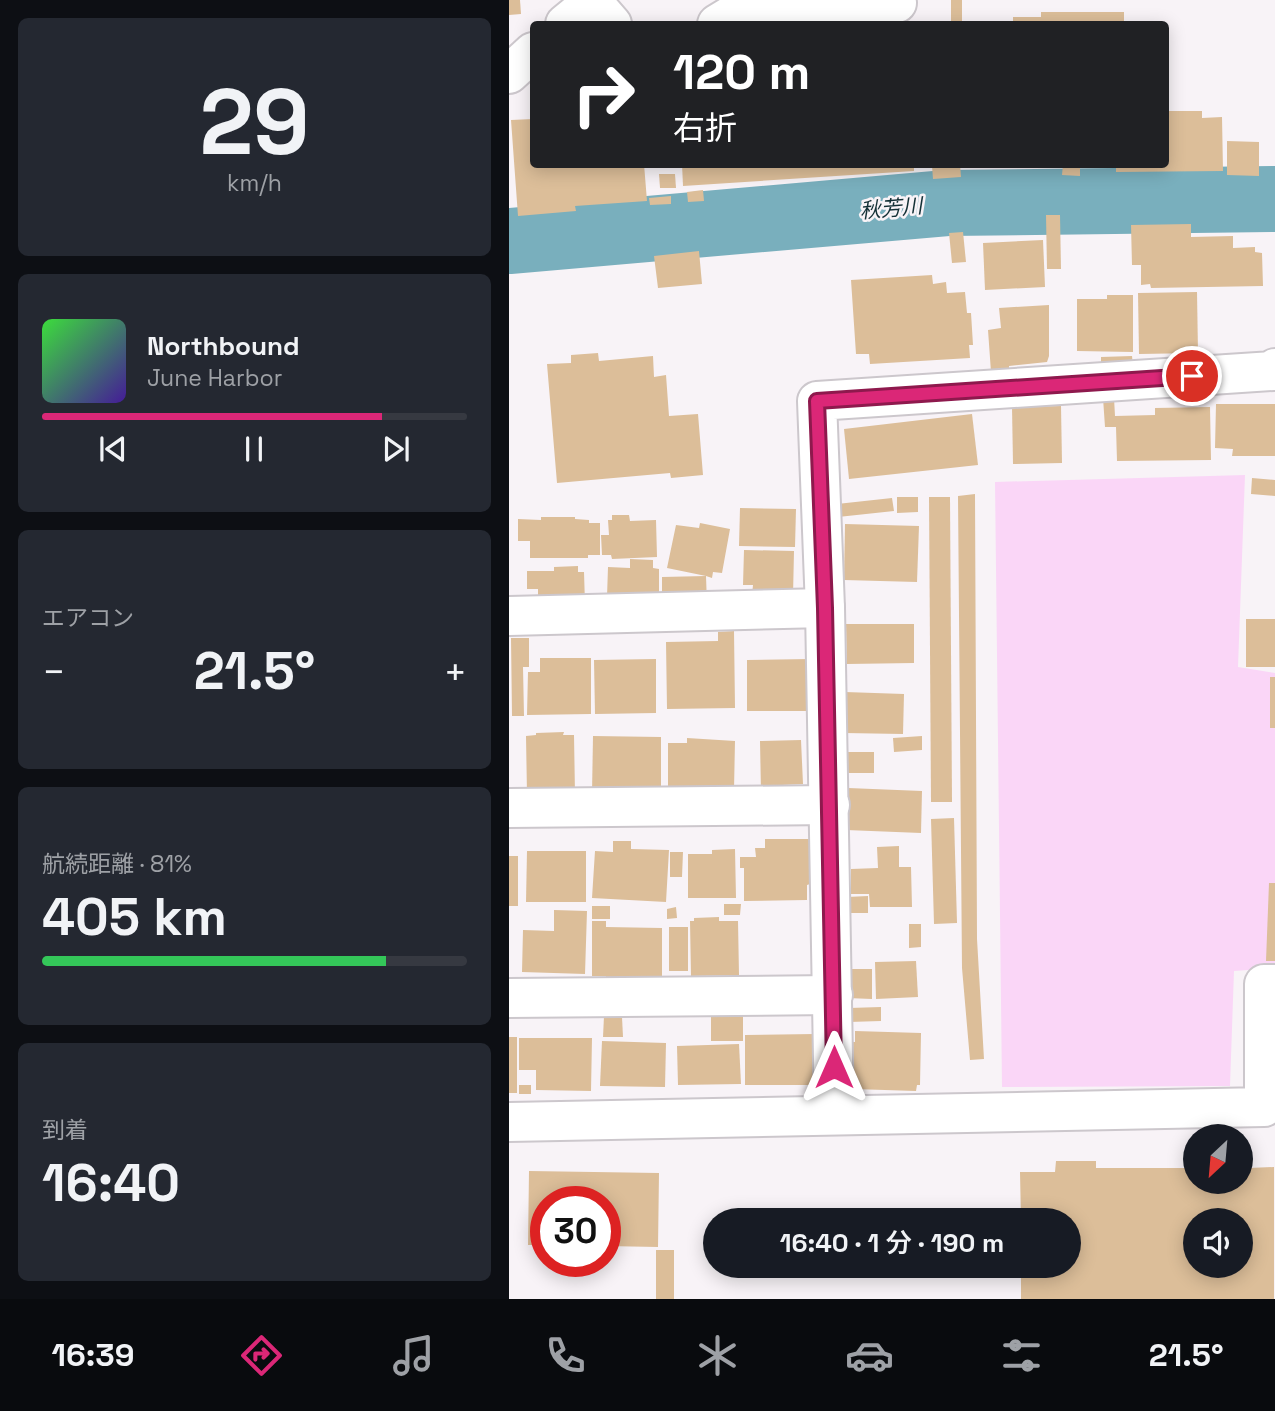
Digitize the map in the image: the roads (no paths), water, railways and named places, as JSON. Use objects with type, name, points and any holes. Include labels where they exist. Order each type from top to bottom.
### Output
[{"type":"street","points":[[568,21],[593,0],[610,21]]},
{"type":"street","points":[[722,21],[730,16],[897,3],[896,0]]},
{"type":"street","points":[[509,74],[530,55]]},
{"type":"street","points":[[834,1115],[830,805],[817,401],[1273,371],[1275,368]]},
{"type":"street","points":[[509,616],[825,608]]},
{"type":"street","points":[[509,808],[830,805]]},
{"type":"street","points":[[509,1122],[1264,1107],[1264,984],[1275,984]]},
{"type":"street","points":[[509,998],[833,995]]},
{"type":"waterway","name":"秋芳川","points":[[509,241],[947,203],[1275,199]]}]
